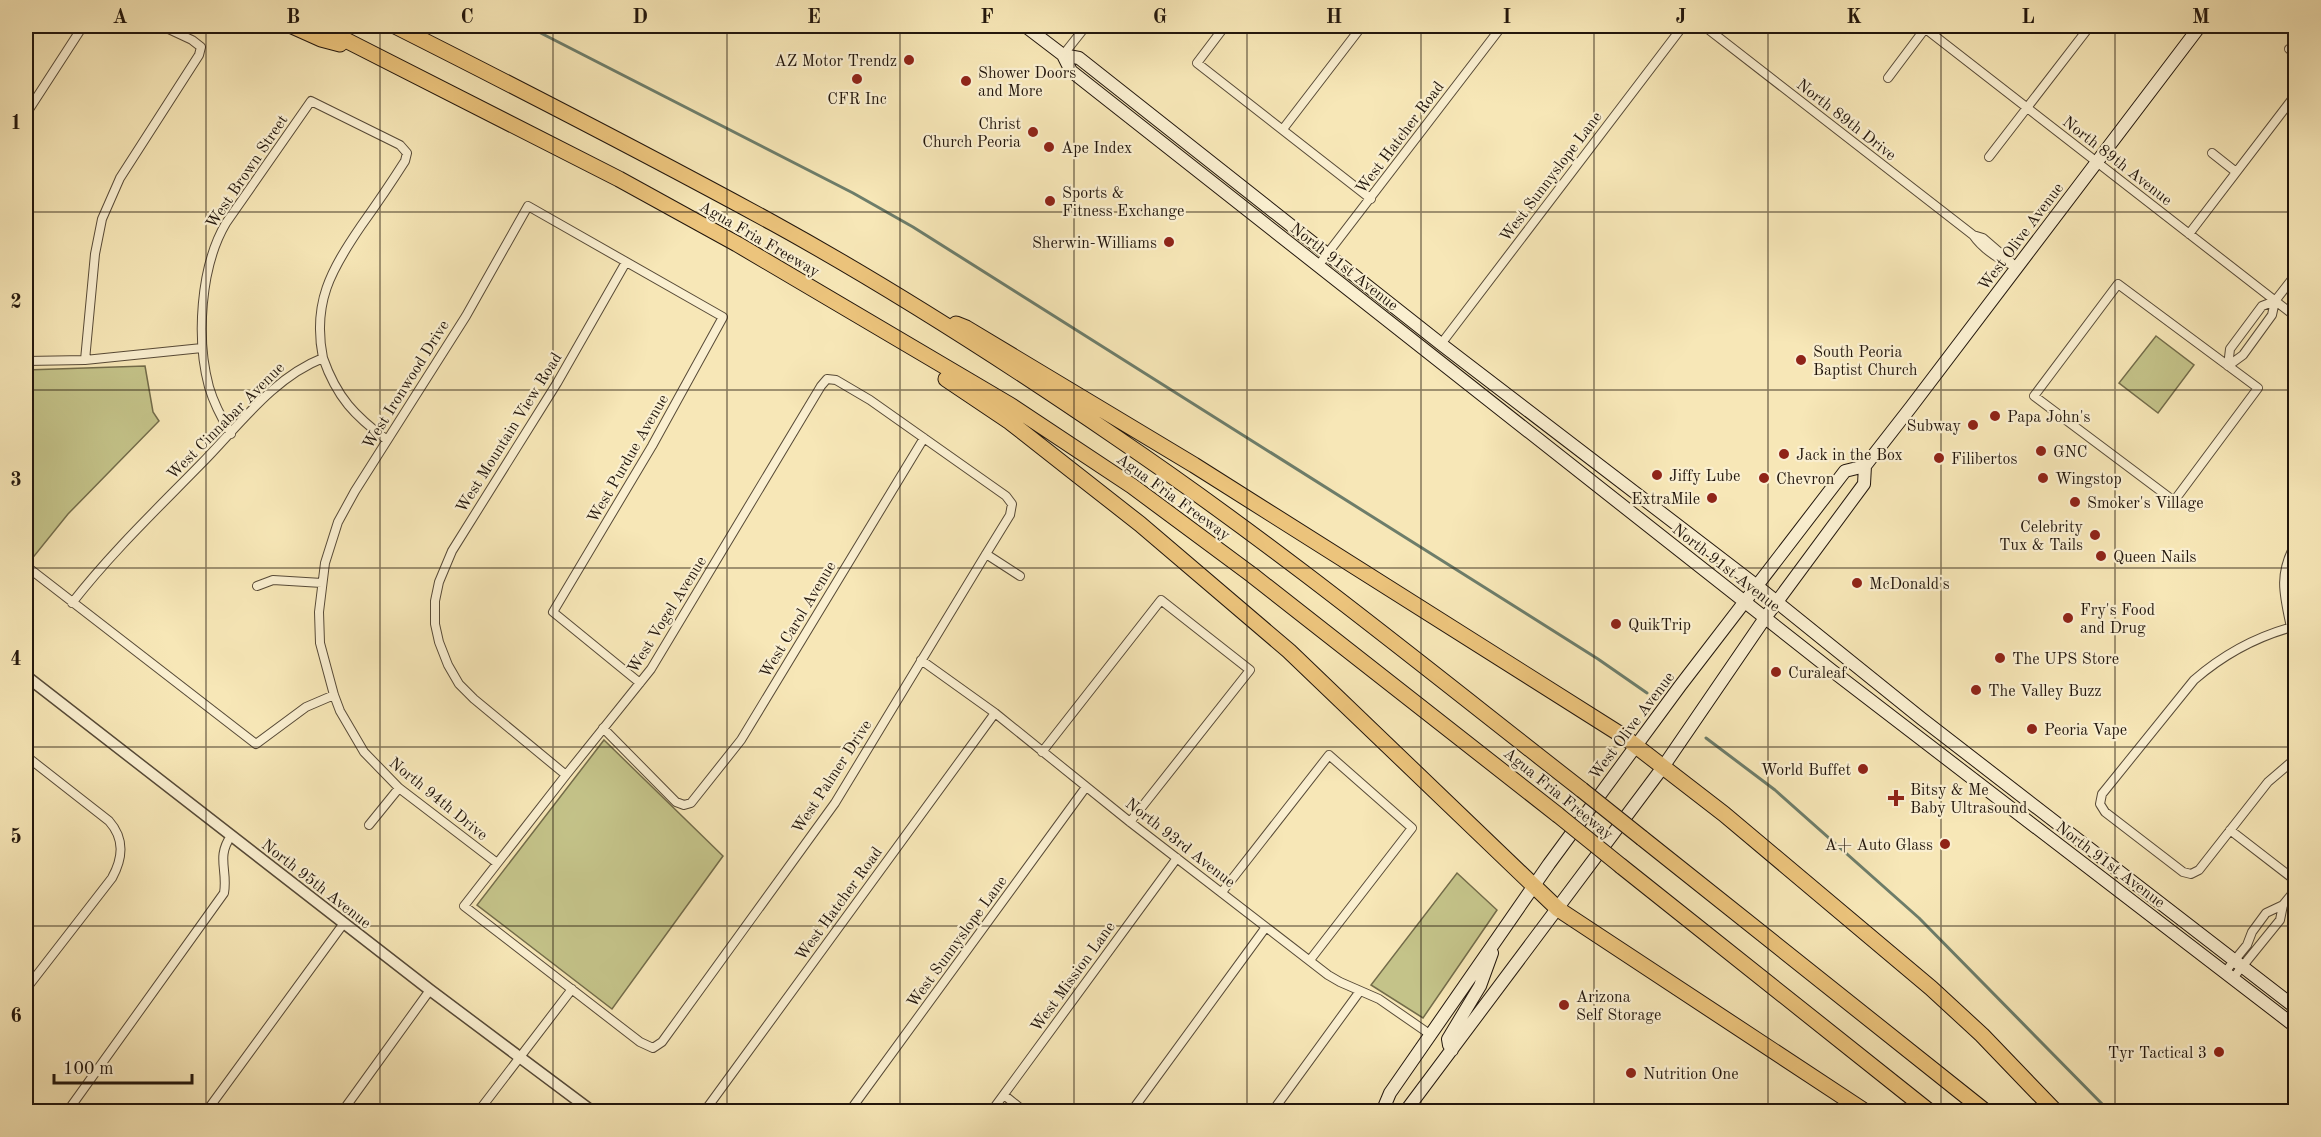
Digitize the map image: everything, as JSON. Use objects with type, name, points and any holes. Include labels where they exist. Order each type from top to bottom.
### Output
[{"type":"highway","points":[[292,26],[321,39],[369,51]]},
{"type":"highway","name":"Agua Fria Freeway","points":[[318,26],[609,174],[737,244],[1010,405],[1132,486],[1252,575],[1558,815],[1930,1112]]},
{"type":"highway","name":"Agua Fria Freeway","points":[[395,26],[677,171],[800,239],[915,307],[1119,439],[1229,517],[1582,790],[1986,1112]]},
{"type":"highway","points":[[737,244],[986,405],[1132,518],[1306,667],[1558,909],[1866,1112]]},
{"type":"highway","points":[[915,307],[966,328],[1194,465],[1636,746],[1724,814],[1931,988],[1982,1035],[2056,1112]]},
{"type":"main road","name":"North 91st Avenue","points":[[1024,26],[1063,55],[1079,58],[1327,255],[1757,586],[1922,719],[2295,1008]]},
{"type":"main road","name":"West Olive Avenue","points":[[1405,1112],[1663,767],[1765,618],[1864,484],[1865,466],[2200,26]]},
{"type":"main road","name":"North 91st Avenue","points":[[1063,55],[1071,71],[1627,510],[2295,1027]]},
{"type":"main road","points":[[1191,165],[1199,154]]},
{"type":"main road","points":[[1432,356],[1441,344]]},
{"type":"main road","points":[[1536,437],[1546,425]]},
{"type":"main road","name":"West Olive Avenue","points":[[1382,1112],[1390,1093],[1533,886],[1636,746],[1845,471],[1865,466]]},
{"type":"main road","points":[[1627,510],[1639,495]]},
{"type":"main road","points":[[1452,1050],[1448,1039],[1480,986],[1489,966],[1495,943]]},
{"type":"street","points":[[26,114],[83,26]]},
{"type":"street","points":[[85,360],[95,254],[102,219],[120,178],[199,55],[201,47],[192,40],[162,26]]},
{"type":"street","points":[[1063,55],[1086,26]]},
{"type":"street","points":[[1225,26],[1197,63],[1371,199]]},
{"type":"street","points":[[1283,129],[1362,26]]},
{"type":"street","name":"West Hatcher Road","points":[[1318,266],[1502,26]]},
{"type":"street","name":"West Sunnyslope Lane","points":[[1441,344],[1683,26]]},
{"type":"street","name":"North 89th Drive","points":[[1704,26],[1973,235],[2000,260],[2016,267]]},
{"type":"street","points":[[1888,78],[1925,26]]},
{"type":"street","name":"North 89th Avenue","points":[[1925,26],[2096,163],[2295,317]]},
{"type":"street","points":[[1989,158],[2090,26]]},
{"type":"street","points":[[2188,234],[2295,94]]},
{"type":"street","name":"West Brown Street","points":[[231,434],[216,408],[209,388],[202,348],[207,273],[219,234],[311,101],[400,145],[407,153],[405,161],[337,261],[331,274],[321,309],[319,333],[323,358]]},
{"type":"street","points":[[2212,153],[2236,171]]},
{"type":"street","name":"West Ironwood Drive","points":[[322,583],[328,548],[338,522],[466,316],[528,206],[626,262]]},
{"type":"street","name":"West Purdue Avenue","points":[[626,262],[723,317],[652,446],[553,612],[640,684]]},
{"type":"street","name":"West Mountain View Road","points":[[566,775],[459,684],[441,649],[435,624],[435,601],[439,582],[452,551],[558,384],[626,262]]},
{"type":"street","points":[[2228,366],[2243,355],[2259,334],[2272,315],[2275,301],[2295,274]]},
{"type":"street","points":[[2118,284],[2228,366],[2258,388],[2174,501],[2034,396],[2118,284]]},
{"type":"street","points":[[2228,366],[2230,349],[2262,306],[2275,301]]},
{"type":"street","points":[[2248,325],[2259,334]]},
{"type":"street","points":[[26,361],[85,360],[202,348]]},
{"type":"street","points":[[323,358],[335,387],[344,401],[363,422],[387,440]]},
{"type":"street","name":"West Cinnabar Avenue","points":[[72,603],[101,566],[281,382],[298,370],[323,358]]},
{"type":"street","name":"West Vogel Avenue","points":[[572,989],[464,906],[640,684],[661,653],[821,386],[828,379],[836,380],[862,394],[924,438]]},
{"type":"street","name":"West Palmer Drive","points":[[572,989],[640,1042],[653,1048],[662,1042],[829,812],[1010,514],[1012,504],[1006,496],[924,438]]},
{"type":"street","name":"West Carol Avenue","points":[[603,728],[676,802],[684,805],[691,803],[741,740],[924,438]]},
{"type":"street","points":[[2295,543],[2283,578],[2284,597],[2293,627],[2251,641],[2210,666],[2194,680],[2102,794],[2100,804],[2105,812],[2149,846],[2183,872],[2191,874],[2199,870],[2268,782],[2295,758]]},
{"type":"street","points":[[986,554],[1020,576]]},
{"type":"street","points":[[26,566],[256,744],[306,707],[334,695]]},
{"type":"street","points":[[257,586],[273,580],[322,583]]},
{"type":"street","name":"North 94th Drive","points":[[322,583],[319,612],[320,643],[334,695],[351,733],[364,752],[399,788],[497,863]]},
{"type":"street","points":[[1042,752],[1161,600],[1250,670],[1130,822]]},
{"type":"street","name":"North 93rd Avenue","points":[[921,660],[994,713],[1130,822],[1310,960],[1340,982],[1379,999],[1431,1035]]},
{"type":"street","name":"North 95th Avenue","points":[[26,676],[430,990],[593,1112]]},
{"type":"street","name":"West Hatcher Road","points":[[704,1112],[994,713]]},
{"type":"street","points":[[1222,892],[1329,755],[1412,828],[1310,960]]},
{"type":"street","points":[[26,756],[109,821],[117,832],[121,847],[120,860],[112,878],[27,984]]},
{"type":"street","name":"West Sunnyslope Lane","points":[[849,1112],[1086,787]]},
{"type":"street","points":[[369,825],[399,788]]},
{"type":"street","points":[[2230,830],[2295,881]]},
{"type":"street","points":[[67,1112],[224,893],[226,884],[222,855],[224,846],[231,836]]},
{"type":"street","name":"West Mission Lane","points":[[991,1112],[1177,858]]},
{"type":"street","points":[[2238,964],[2266,913],[2283,905],[2295,890]]},
{"type":"street","points":[[2229,975],[2280,920],[2283,905]]},
{"type":"street","points":[[206,1112],[344,923]]},
{"type":"street","points":[[1131,1112],[1266,927]]},
{"type":"street","points":[[478,1112],[572,989]]},
{"type":"street","points":[[342,1112],[430,990]]},
{"type":"street","points":[[1272,1112],[1360,991]]},
{"type":"street","points":[[1004,1095],[1025,1112]]},
{"type":"shaded area","points":[[2156,336],[2194,365],[2158,413],[2119,383]]},
{"type":"shaded area","points":[[145,366],[153,412],[159,421],[68,514],[31,560],[26,555],[26,370]]},
{"type":"shaded area","points":[[604,740],[723,856],[612,1009],[477,905]]},
{"type":"shaded area","points":[[1457,873],[1497,910],[1423,1018],[1371,985]]},
{"type":"waterway","points":[[527,26],[853,193],[913,227],[1598,659],[1647,693]]},
{"type":"waterway","points":[[1706,738],[1775,790],[1919,918],[2110,1112]]},
{"type":"place","name":"AZ Motor Trendz","points":[[909,60]]},
{"type":"place","name":"CFR Inc","points":[[857,79]]},
{"type":"place","name":"Shower Doors and More","points":[[966,81]]},
{"type":"place","name":"Christ Church Peoria","points":[[1033,132]]},
{"type":"place","name":"Ape Index","points":[[1049,147]]},
{"type":"place","name":"Sports & Fitness Exchange","points":[[1050,201]]},
{"type":"place","name":"Sherwin-Williams","points":[[1169,242]]},
{"type":"place","name":"South Peoria Baptist Church","points":[[1801,360]]},
{"type":"place","name":"Papa John's","points":[[1995,416]]},
{"type":"place","name":"Subway","points":[[1973,425]]},
{"type":"place","name":"GNC","points":[[2041,451]]},
{"type":"place","name":"Jack in the Box","points":[[1784,454]]},
{"type":"place","name":"Filibertos","points":[[1939,458]]},
{"type":"place","name":"Jiffy Lube","points":[[1657,475]]},
{"type":"place","name":"Chevron","points":[[1764,478]]},
{"type":"place","name":"Wingstop","points":[[2043,478]]},
{"type":"place","name":"ExtraMile","points":[[1712,498]]},
{"type":"place","name":"Smoker's Village","points":[[2075,502]]},
{"type":"place","name":"Celebrity Tux & Tails","points":[[2095,535]]},
{"type":"place","name":"Queen Nails","points":[[2101,556]]},
{"type":"place","name":"McDonald's","points":[[1857,583]]},
{"type":"place","name":"Fry's Food and Drug","points":[[2068,618]]},
{"type":"place","name":"QuikTrip","points":[[1616,624]]},
{"type":"place","name":"The UPS Store","points":[[2000,658]]},
{"type":"place","name":"Curaleaf","points":[[1776,672]]},
{"type":"place","name":"The Valley Buzz","points":[[1976,690]]},
{"type":"place","name":"Peoria Vape","points":[[2032,729]]},
{"type":"place","name":"World Buffet","points":[[1863,769]]},
{"type":"place","name":"Bitsy & Me Baby Ultrasound","points":[[1896,798]]},
{"type":"place","name":"A+ Auto Glass","points":[[1945,844]]},
{"type":"place","name":"Arizona Self Storage","points":[[1564,1005]]},
{"type":"place","name":"Tyr Tactical 3","points":[[2219,1052]]},
{"type":"place","name":"Nutrition One","points":[[1631,1073]]}]
